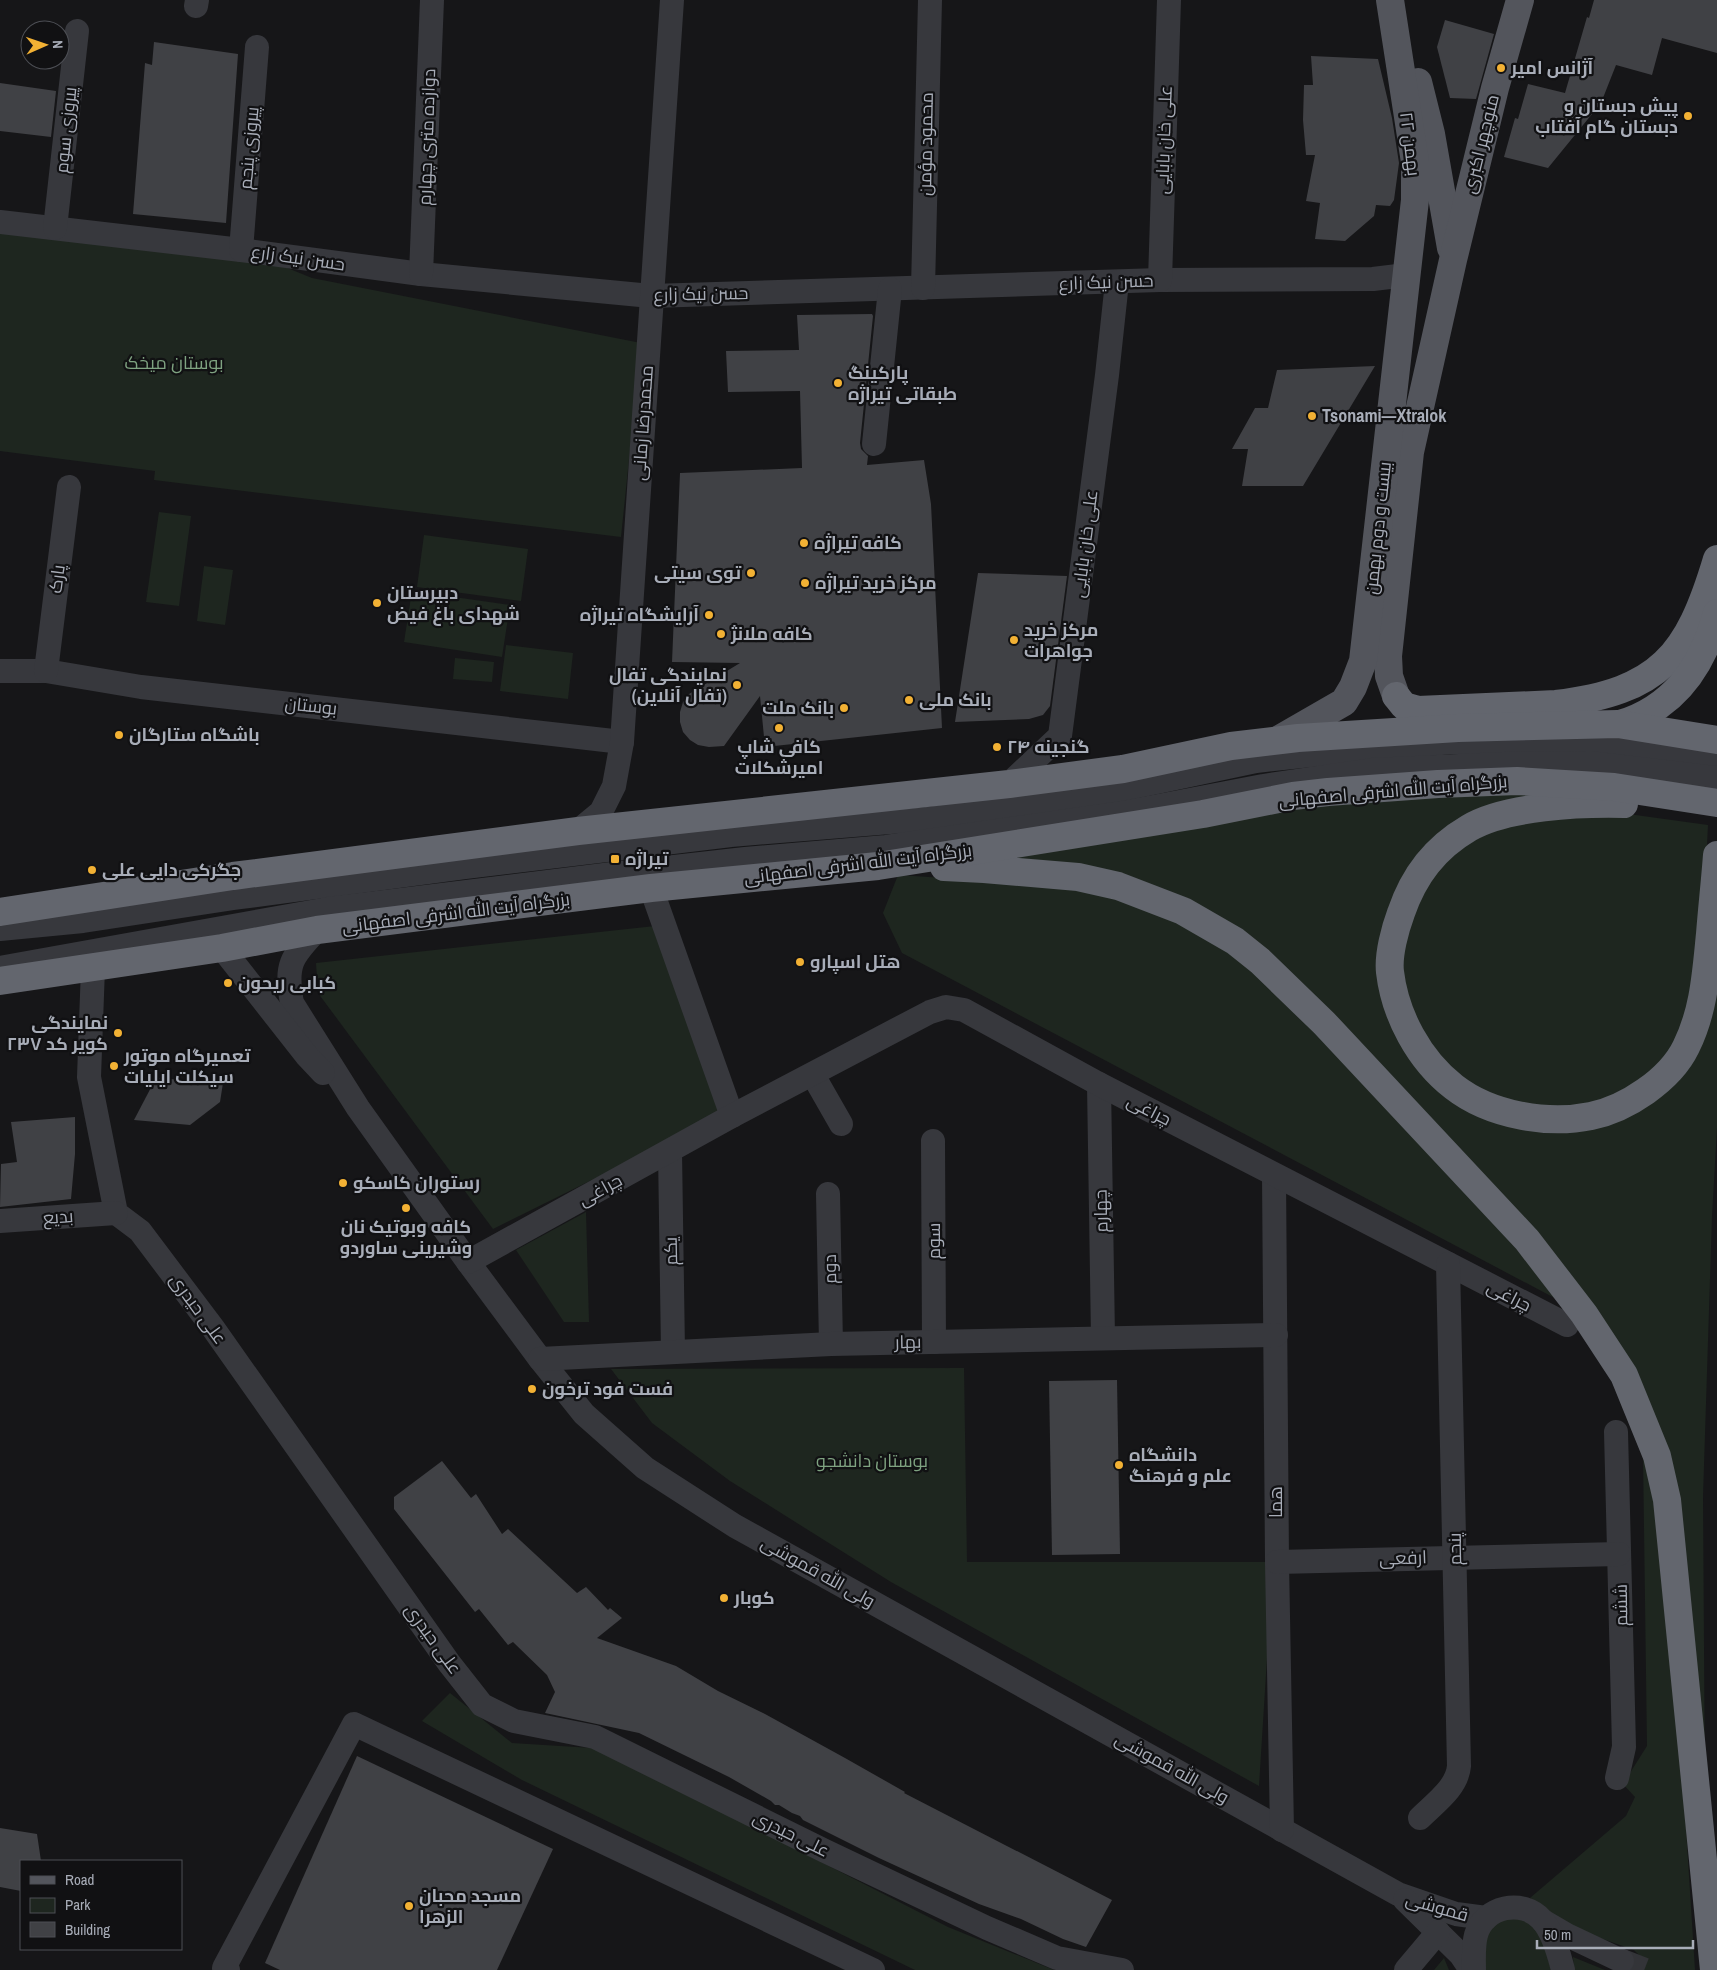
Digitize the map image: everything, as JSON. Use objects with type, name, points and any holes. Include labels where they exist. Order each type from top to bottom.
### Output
[{"type":"highway","points":[[1396,696],[1404,706],[1418,710],[1556,704],[1576,701],[1625,688],[1662,667],[1683,643],[1699,612],[1717,560]]},
{"type":"highway","points":[[1618,724],[1638,719],[1652,711],[1677,691],[1694,669],[1705,647],[1717,613]]},
{"type":"highway","points":[[0,912],[233,876],[578,831],[1009,784],[1123,769],[1231,746],[1278,740],[1458,728],[1618,724],[1717,740]]},
{"type":"highway","name":"بزرگراه آیت الله اشرفی اصفهانی","points":[[0,981],[222,948],[318,930],[651,888],[878,866],[1193,815],[1293,796],[1438,784],[1517,781],[1614,787],[1717,803]]},
{"type":"highway","points":[[1717,807],[1609,804],[1566,805],[1521,811],[1491,819],[1471,827],[1445,844],[1421,869],[1406,897],[1395,930],[1390,970],[1398,1008],[1413,1040],[1434,1067],[1454,1087],[1476,1100],[1528,1117],[1555,1120],[1589,1117],[1608,1113],[1641,1095],[1663,1078],[1685,1049],[1701,1011],[1717,857]]},
{"type":"highway","points":[[878,866],[984,869],[1078,878],[1118,886],[1183,911],[1235,941],[1260,961],[1324,1023],[1526,1240],[1584,1314],[1624,1375],[1656,1456],[1667,1500],[1714,1970]]},
{"type":"main road","name":"منوچهر اکبری","points":[[1453,260],[1495,88],[1520,0]]},
{"type":"main road","name":"۲۲ بهمن","points":[[1392,6],[1414,69],[1431,134],[1453,260]]},
{"type":"main road","name":"۲۲ بهمن","points":[[1392,6],[1415,162],[1415,200],[1406,275]]},
{"type":"main road","points":[[1406,275],[1429,272],[1453,260]]},
{"type":"main road","name":"بیست و دوم بهمن","points":[[1396,696],[1389,676],[1388,656],[1410,452],[1453,260]]},
{"type":"main road","name":"بیست و دوم بهمن","points":[[1278,740],[1344,702],[1353,687],[1363,661],[1406,275]]},
{"type":"street","name":"دوازده متری چهارم","points":[[422,274],[432,0]]},
{"type":"street","name":"محمدرضا زمانی","points":[[578,831],[601,812],[614,786],[622,742],[672,0]]},
{"type":"street","name":"محمود مؤمن","points":[[923,288],[930,0]]},
{"type":"street","name":"علی خان بابایی","points":[[1160,280],[1169,0]]},
{"type":"street","name":"پیروزی سوم","points":[[55,228],[77,31]]},
{"type":"street","name":"پیروزی پنجم","points":[[241,250],[257,47]]},
{"type":"street","name":"حسن نیک زارع","points":[[0,222],[241,250],[422,274],[651,296],[1160,280],[1373,279],[1406,275]]},
{"type":"street","name":"علی خان بابایی","points":[[1009,784],[1060,736],[1107,375],[1117,282]]},
{"type":"street","points":[[874,444],[890,289]]},
{"type":"street","name":"پارک","points":[[46,671],[68,487]]},
{"type":"street","name":"بوستان","points":[[0,671],[46,671],[141,688],[622,742]]},
{"type":"street","points":[[0,929],[83,921],[465,867],[731,835],[928,819],[1124,789],[1256,761],[1368,749],[1453,742],[1615,742],[1717,755]]},
{"type":"street","points":[[0,968],[328,909],[707,863],[886,847],[1122,814],[1263,786],[1372,770],[1502,764],[1589,763],[1717,778]]},
{"type":"street","points":[[651,888],[732,1116]]},
{"type":"street","name":"ولی الله قموشی","points":[[318,930],[297,951],[291,966],[289,984],[292,1003],[358,1108],[540,1359],[584,1414],[644,1468],[735,1526],[1398,1894]]},
{"type":"street","name":"ولی الله قموشی","points":[[222,948],[307,1056],[358,1108]]},
{"type":"street","points":[[93,968],[89,1077],[116,1213]]},
{"type":"street","name":"چراغی","points":[[468,1262],[732,1116],[930,1012],[946,1007],[964,1010],[1099,1084],[1567,1325]]},
{"type":"street","points":[[813,1075],[841,1124]]},
{"type":"street","name":"چهارم","points":[[1099,1084],[1103,1338]]},
{"type":"street","name":"سوم","points":[[933,1141],[934,1342]]},
{"type":"street","name":"یکم","points":[[670,1151],[674,1352]]},
{"type":"street","name":"هما","points":[[1274,1175],[1277,1562],[1282,1830]]},
{"type":"street","name":"دوم","points":[[828,1194],[831,1344]]},
{"type":"street","name":"بدیع","points":[[0,1221],[116,1213]]},
{"type":"street","name":"علی حیدری","points":[[116,1213],[140,1231],[213,1328],[449,1663],[482,1705],[514,1721],[595,1738],[825,1851],[987,1928],[1057,1958],[1122,1970]]},
{"type":"street","name":"پنجم","points":[[1420,1818],[1453,1785],[1458,1776],[1448,1264]]},
{"type":"street","name":"بهار","points":[[540,1359],[831,1344],[1276,1335]]},
{"type":"street","name":"ششم","points":[[1616,1432],[1624,1747],[1618,1778]]},
{"type":"street","name":"ارفعی","points":[[1277,1562],[1619,1554]]},
{"type":"street","points":[[226,1969],[354,1724],[873,1970]]},
{"type":"street","name":"قموشی","points":[[1398,1894],[1456,1914],[1486,1918]]},
{"type":"street","name":"قموشی","points":[[1398,1894],[1461,1955],[1472,1970]]},
{"type":"street","points":[[1472,1970],[1476,1934],[1486,1918],[1504,1908],[1516,1907],[1527,1909],[1567,1935],[1622,1961]]},
{"type":"street","points":[[1543,1921],[1554,1943],[1562,1970]]},
{"type":"street","points":[[1406,1970],[1438,1932]]},
{"type":"green space","name":"بوستان میخک","points":[[0,233],[280,265],[312,278],[641,343],[621,537],[154,480],[155,471],[0,451]]},
{"type":"green space","points":[[159,512],[191,516],[179,606],[146,602]]},
{"type":"green space","points":[[424,535],[528,549],[521,601],[417,587]]},
{"type":"green space","points":[[204,566],[233,570],[225,625],[197,621]]},
{"type":"green space","points":[[412,591],[510,605],[502,657],[404,642]]},
{"type":"green space","points":[[506,645],[573,653],[568,699],[500,691]]},
{"type":"green space","points":[[455,658],[494,662],[492,682],[453,679]]},
{"type":"green space","points":[[1526,791],[1624,795],[1449,827],[1425,845],[1404,875],[1379,975],[1471,1110],[1639,1110],[1717,958],[1717,1128],[1712,1216],[1703,1497],[1705,1795],[1684,1569],[1626,1355],[1599,1312],[1569,1278],[1214,913],[985,861],[1263,813],[1415,795]]},
{"type":"green space","points":[[1621,813],[1708,825],[1704,905],[1688,1017],[1668,1056],[1638,1083],[1606,1099],[1572,1108],[1534,1108],[1494,1097],[1464,1081],[1439,1056],[1420,1030],[1403,990],[1401,956],[1409,919],[1441,860],[1480,835],[1524,820]]},
{"type":"green space","points":[[898,875],[1097,888],[1222,942],[1378,1092],[1564,1303],[902,953],[883,913]]},
{"type":"green space","points":[[655,926],[721,1116],[493,1229],[318,993],[316,963]]},
{"type":"green space","points":[[586,1212],[589,1322],[564,1322],[516,1250]]},
{"type":"green space","name":"بوستان دانشجو","points":[[964,1368],[967,1562],[1273,1562],[1259,1786],[891,1582],[730,1481],[652,1423],[611,1369]]},
{"type":"green space","points":[[1643,1455],[1653,1494],[1684,1797],[1695,1970],[1640,1970],[1644,1960],[1634,1950],[1569,1927],[1530,1898],[1626,1816],[1635,1797],[1623,1784],[1647,1746]]},
{"type":"green space","points":[[450,1693],[512,1743],[592,1748],[702,1801],[948,1927],[1054,1970],[915,1970],[522,1780],[422,1721]]},
{"type":"green space","points":[[1504,1919],[1520,1919],[1534,1926],[1542,1939],[1551,1970],[1484,1970],[1481,1956],[1490,1926]]},
{"type":"green space","points":[[1573,1957],[1605,1970],[1574,1970]]},
{"type":"green space","points":[[1444,1958],[1449,1970],[1434,1970]]},
{"type":"building","points":[[1594,0],[1717,0],[1717,53],[1662,38],[1652,75],[1616,65],[1601,103],[1548,168],[1504,157],[1515,118],[1518,119],[1528,84],[1565,93],[1587,17],[1589,18]]},
{"type":"building","points":[[1445,20],[1494,34],[1476,99],[1450,98],[1437,47]]},
{"type":"building","points":[[154,42],[238,54],[226,223],[133,214],[145,63],[152,65]]},
{"type":"building","points":[[1311,56],[1378,59],[1392,118],[1399,163],[1394,200],[1390,206],[1376,205],[1374,216],[1345,241],[1315,239],[1320,203],[1306,201],[1315,155],[1306,155],[1303,120],[1304,85],[1313,85]]},
{"type":"building","points":[[0,83],[56,91],[51,137],[0,131]]},
{"type":"building","name":"مرکز خرید تیراژه","points":[[872,314],[861,449],[868,456],[867,465],[924,460],[931,504],[942,728],[765,747],[760,696],[724,746],[709,747],[698,745],[683,732],[680,712],[683,702],[689,694],[740,663],[672,662],[680,473],[802,468],[800,391],[728,392],[726,351],[799,350],[797,315]]},
{"type":"building","points":[[1375,366],[1303,486],[1242,486],[1248,449],[1232,449],[1255,408],[1268,408],[1277,370]]},
{"type":"building","name":"مرکز خرید جواهرات","points":[[978,573],[1067,576],[1050,706],[1043,715],[1029,719],[955,722]]},
{"type":"building","points":[[156,1078],[223,1083],[220,1102],[190,1125],[134,1120]]},
{"type":"building","points":[[75,1117],[75,1154],[71,1199],[0,1207],[1,1164],[17,1162],[11,1122]]},
{"type":"building","points":[[1117,1380],[1120,1554],[1052,1555],[1049,1381]]},
{"type":"building","points":[[442,1461],[471,1498],[476,1494],[502,1534],[508,1529],[577,1593],[586,1587],[608,1610],[610,1608],[622,1618],[597,1638],[676,1666],[718,1691],[765,1714],[845,1758],[904,1793],[1112,1900],[1086,1947],[1063,1939],[1021,1919],[979,1904],[879,1858],[803,1820],[800,1816],[779,1805],[775,1805],[729,1777],[639,1733],[545,1713],[555,1692],[547,1675],[513,1642],[508,1645],[479,1609],[475,1612],[394,1509],[394,1497]]},
{"type":"building","name":"مسجد محبان الزهرا","points":[[357,1756],[553,1849],[497,1970],[280,1970],[265,1963]]},
{"type":"building","points":[[0,1828],[37,1834],[41,1860],[20,1860],[20,1891],[0,1887]]},
{"type":"tunnel","points":[[1622,1961],[1645,1970]]},
{"type":"place","name":"آژانس امیر","points":[[1501,68]]},
{"type":"place","name":"پیش دبستان و دبستان گام آفتاب","points":[[1688,116]]},
{"type":"place","name":"پارکینگ طبقاتی تیراژه","points":[[838,383]]},
{"type":"place","name":"Tsonami—Xtralok","points":[[1312,416]]},
{"type":"place","name":"کافه تیراژه","points":[[804,543]]},
{"type":"place","name":"توی سیتی","points":[[751,573]]},
{"type":"place","name":"مرکز خرید تیراژه","points":[[805,583]]},
{"type":"place","name":"دبیرستان شهدای باغ فیض","points":[[377,603]]},
{"type":"place","name":"آرایشگاه تیراژه","points":[[709,615]]},
{"type":"place","name":"کافه ملانژ","points":[[721,634]]},
{"type":"place","name":"مرکز خرید جواهرات","points":[[1014,640]]},
{"type":"place","name":"نمایندگی تفال (تفال آنلاین)","points":[[737,685]]},
{"type":"place","name":"بانک ملی","points":[[909,700]]},
{"type":"place","name":"بانک ملت","points":[[844,708]]},
{"type":"place","name":"کافی شاپ امیرشکلات","points":[[779,728]]},
{"type":"place","name":"باشگاه ستارگان","points":[[119,735]]},
{"type":"place","name":"گنجینه ۲۴","points":[[997,747]]},
{"type":"place","name":"تیراژه","points":[[615,859]]},
{"type":"place","name":"جگرکی دایی علی","points":[[92,870]]},
{"type":"place","name":"هتل اسپارو","points":[[800,962]]},
{"type":"place","name":"کبابی ریحون","points":[[228,983]]},
{"type":"place","name":"نمایندگی کویر کد ۲۳۷","points":[[118,1033]]},
{"type":"place","name":"تعمیرگاه موتور سیکلت ایلیات","points":[[114,1066]]},
{"type":"place","name":"رستوران کاسکو","points":[[343,1183]]},
{"type":"place","name":"کافه وبوتیک نان وشیرینی ساوردو","points":[[406,1208]]},
{"type":"place","name":"فست فود ترخون","points":[[532,1389]]},
{"type":"place","name":"دانشگاه علم و فرهنگ","points":[[1119,1465]]},
{"type":"place","name":"کوبار","points":[[724,1598]]},
{"type":"place","name":"مسجد محبان الزهرا","points":[[409,1906]]}]
